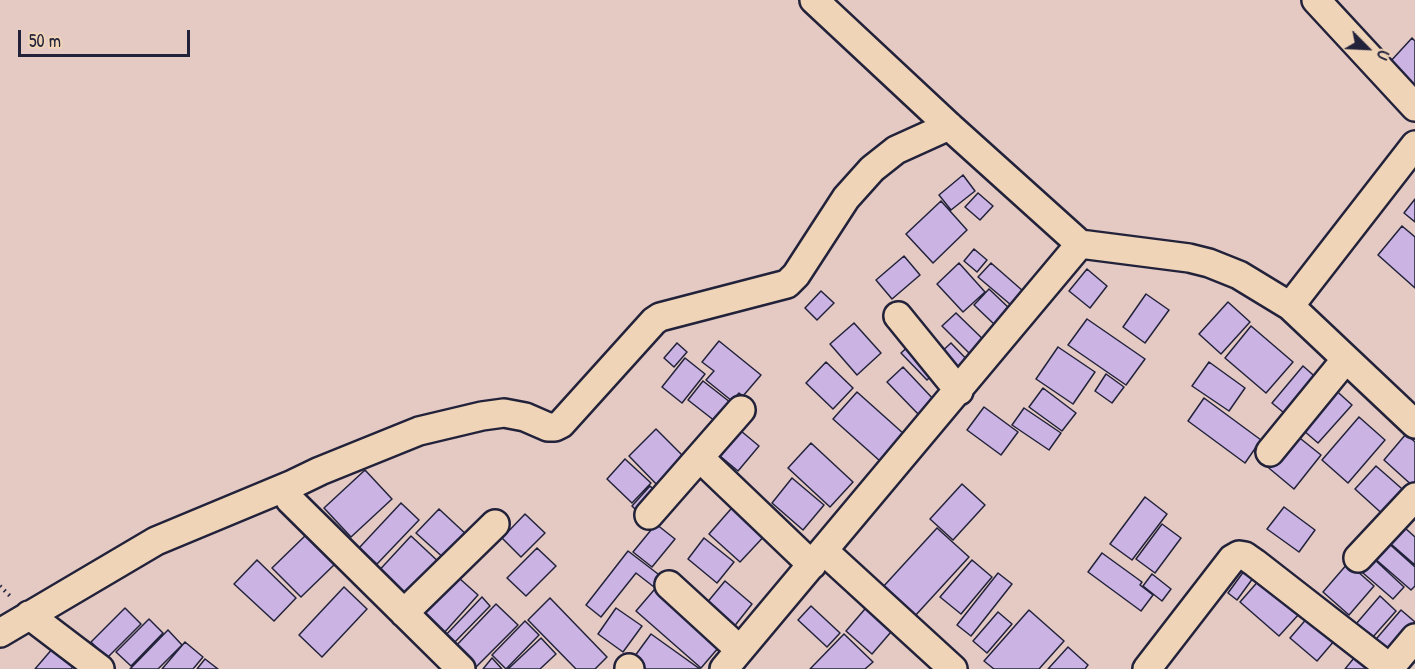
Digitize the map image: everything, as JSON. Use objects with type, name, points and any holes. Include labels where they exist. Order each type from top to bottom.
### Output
[{"type":"street","points":[[814,0],[1080,244],[1143,251],[1209,263],[1239,274],[1290,306],[1415,424]]},
{"type":"street","points":[[1316,0],[1415,107]]},
{"type":"street","points":[[0,633],[156,542],[419,430],[504,413],[525,417],[555,428],[660,317],[787,284],[796,275],[846,198],[872,170],[896,150],[949,126]]},
{"type":"street","points":[[1290,306],[1415,145]]},
{"type":"street","points":[[669,585],[732,660],[1080,244]]},
{"type":"street","points":[[898,316],[959,391]]},
{"type":"street","points":[[1270,452],[1346,359]]},
{"type":"street","points":[[649,515],[741,410]]},
{"type":"street","points":[[700,458],[953,669]]},
{"type":"street","points":[[293,484],[288,496],[290,500],[461,669]]},
{"type":"street","points":[[1358,558],[1415,497]]},
{"type":"street","points":[[404,613],[495,524]]},
{"type":"street","points":[[1148,669],[1233,559],[1239,555],[1255,563],[1386,665],[1394,663],[1415,638]]},
{"type":"street","points":[[29,615],[100,669]]},
{"type":"building","points":[[1412,38],[1415,41],[1415,89],[1389,63]]},
{"type":"building","points":[[963,175],[975,191],[951,210],[939,195]]},
{"type":"building","points":[[978,193],[993,206],[980,220],[965,207]]},
{"type":"building","points":[[1415,199],[1415,222],[1404,213]]},
{"type":"building","points":[[941,201],[967,230],[933,263],[906,234]]},
{"type":"building","points":[[1402,226],[1415,237],[1415,288],[1378,255]]},
{"type":"building","points":[[974,249],[987,260],[977,272],[964,261]]},
{"type":"building","points":[[904,256],[920,275],[892,299],[876,280]]},
{"type":"building","points":[[959,263],[985,292],[963,312],[937,284]]},
{"type":"building","points":[[991,263],[1023,291],[1011,305],[978,277]]},
{"type":"building","points":[[1087,269],[1107,286],[1090,308],[1069,291]]},
{"type":"building","points":[[989,289],[1010,309],[995,325],[974,305]]},
{"type":"building","points":[[821,291],[834,303],[817,320],[805,308]]},
{"type":"building","points":[[1146,294],[1169,310],[1145,343],[1123,327]]},
{"type":"building","points":[[1228,302],[1250,322],[1221,354],[1199,334]]},
{"type":"building","points":[[956,313],[990,346],[976,360],[942,326]]},
{"type":"building","points":[[1087,319],[1145,359],[1126,385],[1068,345]]},
{"type":"building","points":[[854,323],[881,353],[857,375],[830,344]]},
{"type":"building","points":[[1251,326],[1293,362],[1266,393],[1225,358]]},
{"type":"building","points":[[719,341],[761,375],[743,396],[739,393],[732,401],[706,380],[714,371],[702,362]]},
{"type":"building","points":[[677,343],[687,352],[674,367],[664,358]]},
{"type":"building","points":[[912,343],[938,370],[927,380],[901,353]]},
{"type":"building","points":[[951,343],[973,366],[961,377],[939,354]]},
{"type":"building","points":[[1058,347],[1095,372],[1073,404],[1036,379]]},
{"type":"building","points":[[685,358],[705,374],[682,403],[662,387]]},
{"type":"building","points":[[826,362],[853,388],[833,409],[806,383]]},
{"type":"building","points":[[1209,362],[1245,388],[1229,411],[1192,386]]},
{"type":"building","points":[[1303,366],[1320,381],[1289,417],[1272,403]]},
{"type":"building","points":[[903,367],[936,402],[921,417],[887,382]]},
{"type":"building","points":[[1106,374],[1124,387],[1112,403],[1095,391]]},
{"type":"building","points":[[703,381],[735,406],[720,425],[688,400]]},
{"type":"building","points":[[1330,385],[1352,405],[1318,443],[1296,424]]},
{"type":"building","points":[[1043,388],[1076,413],[1062,431],[1029,407]]},
{"type":"building","points":[[857,392],[904,434],[880,461],[833,419]]},
{"type":"building","points":[[1204,398],[1261,440],[1245,463],[1188,421]]},
{"type":"building","points":[[984,407],[1018,432],[1001,455],[967,430]]},
{"type":"building","points":[[1024,408],[1061,433],[1049,450],[1012,425]]},
{"type":"building","points":[[1359,417],[1385,440],[1348,483],[1322,460]]},
{"type":"building","points":[[735,426],[759,446],[738,471],[714,451]]},
{"type":"building","points":[[656,429],[689,462],[662,490],[629,456]]},
{"type":"building","points":[[1291,431],[1321,455],[1294,489],[1264,464]]},
{"type":"building","points":[[1406,434],[1415,442],[1415,488],[1384,460]]},
{"type":"building","points":[[811,443],[853,482],[830,507],[788,468]]},
{"type":"building","points":[[625,459],[651,483],[632,503],[607,479]]},
{"type":"building","points":[[1376,466],[1409,495],[1388,519],[1355,489]]},
{"type":"building","points":[[365,470],[392,499],[351,537],[324,508]]},
{"type":"building","points":[[792,478],[824,505],[803,530],[772,503]]},
{"type":"building","points":[[962,484],[985,505],[953,540],[930,519]]},
{"type":"building","points":[[650,486],[660,495],[641,515],[632,506]]},
{"type":"building","points":[[1145,497],[1167,514],[1132,560],[1110,544]]},
{"type":"building","points":[[737,502],[769,531],[740,562],[709,534]]},
{"type":"building","points":[[401,503],[419,520],[377,564],[359,548]]},
{"type":"building","points":[[1284,507],[1315,530],[1299,552],[1267,529]]},
{"type":"building","points":[[439,509],[468,536],[446,560],[416,533]]},
{"type":"building","points":[[525,514],[545,533],[521,557],[502,538]]},
{"type":"building","points":[[656,524],[675,539],[652,567],[633,552]]},
{"type":"building","points":[[1162,524],[1181,538],[1155,573],[1136,559]]},
{"type":"building","points":[[937,528],[969,557],[914,617],[882,588]]},
{"type":"building","points":[[1405,528],[1415,537],[1415,565],[1391,544]]},
{"type":"building","points":[[308,533],[336,563],[301,597],[272,568]]},
{"type":"building","points":[[411,536],[442,565],[406,605],[374,576]]},
{"type":"building","points":[[704,538],[734,562],[717,583],[688,559]]},
{"type":"building","points":[[1386,541],[1415,567],[1415,586],[1411,590],[1373,557]]},
{"type":"building","points":[[537,548],[556,566],[526,596],[507,578]]},
{"type":"building","points":[[628,551],[662,577],[654,587],[636,573],[601,617],[586,605]]},
{"type":"building","points":[[1102,553],[1142,582],[1140,585],[1153,595],[1141,611],[1088,572]]},
{"type":"building","points":[[257,560],[296,598],[274,621],[234,584]]},
{"type":"building","points":[[972,560],[992,577],[961,614],[940,597]]},
{"type":"building","points":[[1375,560],[1404,587],[1393,599],[1363,573]]},
{"type":"building","points":[[1348,563],[1374,586],[1349,615],[1323,592]]},
{"type":"building","points":[[1247,567],[1256,574],[1237,600],[1228,593]]},
{"type":"building","points":[[450,570],[478,595],[443,634],[415,609]]},
{"type":"building","points":[[998,573],[1012,584],[971,636],[957,625]]},
{"type":"building","points":[[1152,574],[1171,589],[1162,601],[1143,586]]},
{"type":"building","points":[[1261,578],[1300,613],[1279,636],[1240,602]]},
{"type":"building","points":[[725,581],[752,604],[729,633],[701,610]]},
{"type":"building","points":[[660,583],[725,640],[701,668],[636,611]]},
{"type":"building","points":[[344,587],[367,609],[322,657],[299,635]]},
{"type":"building","points":[[1380,596],[1396,611],[1372,638],[1356,624]]},
{"type":"building","points":[[482,597],[490,606],[451,646],[443,638]]},
{"type":"building","points":[[550,598],[607,657],[595,669],[576,669],[528,620]]},
{"type":"building","points":[[871,602],[897,625],[872,654],[846,631]]},
{"type":"building","points":[[496,604],[518,625],[474,669],[453,649]]},
{"type":"building","points":[[811,606],[840,633],[827,647],[798,620]]},
{"type":"building","points":[[125,608],[141,624],[107,658],[91,642]]},
{"type":"building","points":[[616,608],[642,626],[623,652],[598,634]]},
{"type":"building","points":[[1029,610],[1064,641],[1039,669],[994,669],[984,661]]},
{"type":"building","points":[[1401,610],[1415,622],[1415,632],[1389,662],[1371,645]]},
{"type":"building","points":[[998,612],[1012,624],[987,653],[973,641]]},
{"type":"building","points":[[1309,616],[1335,640],[1317,661],[1290,638]]},
{"type":"building","points":[[149,619],[163,633],[131,666],[116,652]]},
{"type":"building","points":[[525,621],[539,635],[506,669],[492,655]]},
{"type":"building","points":[[168,630],[182,645],[158,669],[130,669]]},
{"type":"building","points":[[651,634],[700,669],[636,669],[629,664]]},
{"type":"building","points":[[844,634],[873,662],[865,669],[810,669]]},
{"type":"building","points":[[541,638],[556,654],[540,669],[508,669]]},
{"type":"building","points":[[185,642],[203,657],[193,669],[162,669]]},
{"type":"building","points":[[1068,647],[1088,665],[1085,669],[1048,669]]},
{"type":"building","points":[[53,648],[74,666],[71,669],[35,669]]},
{"type":"building","points":[[492,658],[502,669],[483,669]]},
{"type":"building","points":[[1354,658],[1367,669],[1345,669]]},
{"type":"building","points":[[205,659],[218,669],[197,669]]}]
